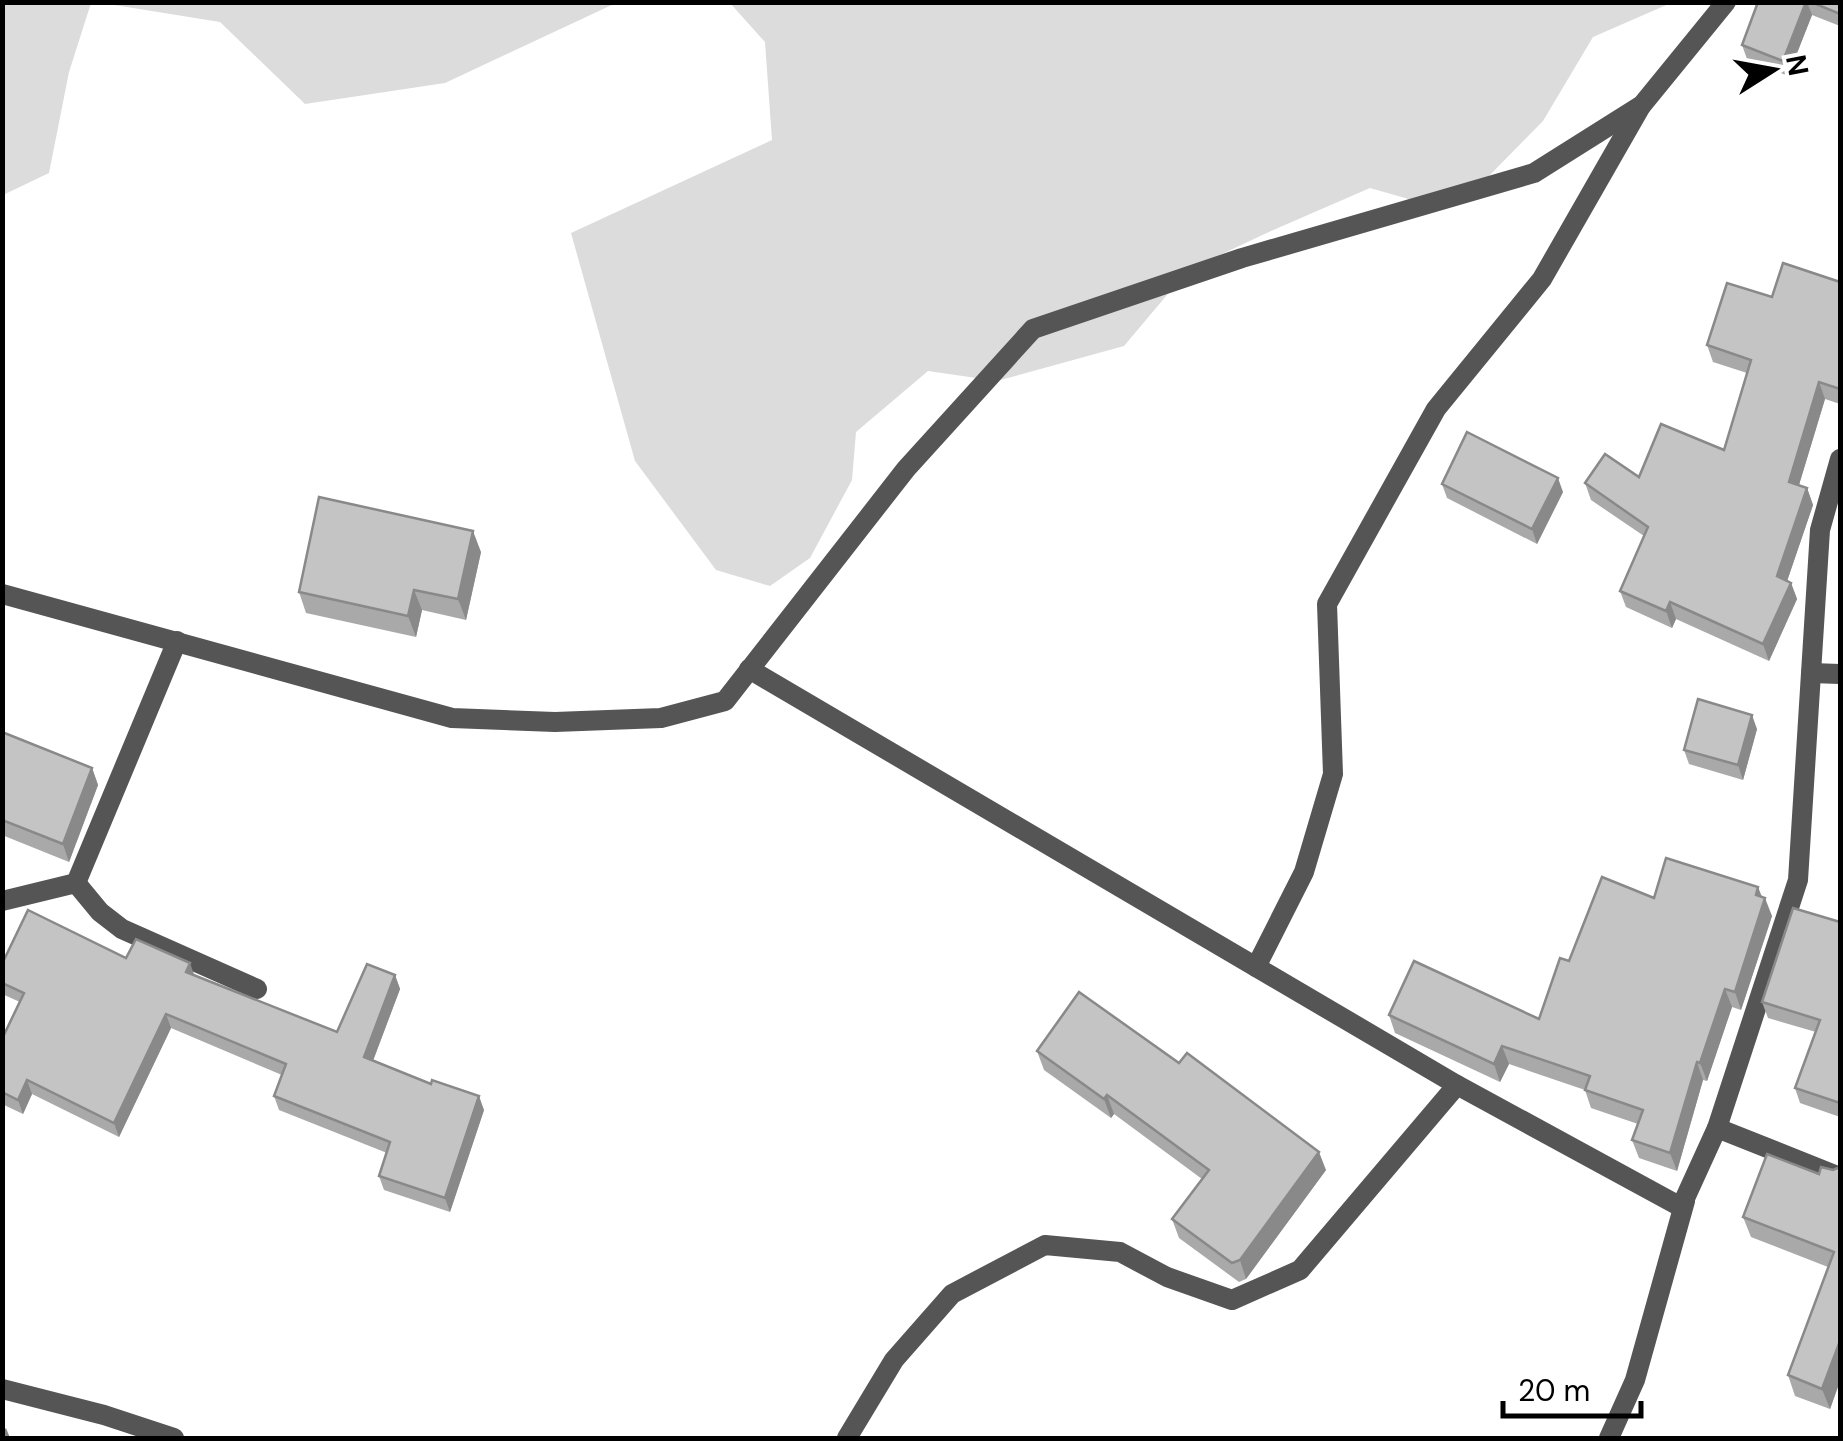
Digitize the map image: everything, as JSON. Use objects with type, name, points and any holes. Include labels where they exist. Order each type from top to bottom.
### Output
[{"type":"street","points":[[1256,966],[1304,872],[1333,774],[1327,604],[1436,409],[1542,279],[1642,104],[1726,2]]},
{"type":"street","points":[[2,594],[452,718],[556,722],[662,718],[725,702],[906,468],[1033,329],[1242,258],[1534,173],[1642,104]]},
{"type":"street","points":[[749,669],[1458,1085],[1682,1207],[1717,1128],[1798,880],[1820,530],[1840,460]]},
{"type":"street","points":[[76,883],[177,641]]},
{"type":"street","points":[[1811,673],[1840,674]]},
{"type":"street","points":[[2,901],[76,883]]},
{"type":"street","points":[[76,883],[100,912],[122,929],[257,989]]},
{"type":"street","points":[[847,1438],[894,1360],[952,1294],[1044,1245],[1120,1252],[1167,1277],[1232,1300],[1300,1270],[1458,1085]]},
{"type":"street","points":[[1717,1128],[1840,1177]]},
{"type":"street","points":[[1609,1438],[1635,1380],[1685,1201]]},
{"type":"street","points":[[2,1390],[104,1414],[174,1438]]},
{"type":"shaded area","points":[[2,3],[91,3],[69,72],[49,173],[3,195]]},
{"type":"shaded area","points":[[102,3],[616,3],[445,83],[305,104],[220,22]]},
{"type":"shaded area","points":[[730,3],[1671,3],[1593,37],[1543,121],[1482,183],[1419,202],[1370,188],[1271,231],[1188,270],[1124,346],[997,381],[928,371],[856,432],[852,480],[810,558],[770,586],[716,570],[635,461],[571,233],[772,140],[765,42]]},
{"type":"building","points":[[1758,2],[1806,2],[1783,61],[1742,45]]},
{"type":"building","points":[[1811,2],[1840,2],[1840,14]]},
{"type":"building","points":[[1783,263],[1840,282],[1840,389],[1819,382],[1789,482],[1807,488],[1777,576],[1791,583],[1763,644],[1670,602],[1666,611],[1620,591],[1648,527],[1585,483],[1605,454],[1639,477],[1661,424],[1724,450],[1751,360],[1707,345],[1727,283],[1772,297]]},
{"type":"building","points":[[1467,432],[1558,478],[1532,529],[1442,484]]},
{"type":"building","points":[[319,497],[473,531],[458,599],[414,590],[408,616],[299,592]]},
{"type":"building","points":[[1698,699],[1752,715],[1738,765],[1684,750]]},
{"type":"building","points":[[2,732],[92,768],[63,844],[2,820]]},
{"type":"building","points":[[1666,858],[1758,887],[1756,895],[1765,898],[1735,992],[1725,989],[1700,1063],[1697,1062],[1670,1153],[1632,1140],[1643,1110],[1585,1090],[1590,1076],[1502,1046],[1494,1064],[1389,1015],[1414,961],[1539,1019],[1560,958],[1569,961],[1602,877],[1654,898]]},
{"type":"building","points":[[1793,908],[1840,922],[1840,1103],[1795,1088],[1820,1020],[1762,1002]]},
{"type":"building","points":[[28,910],[126,958],[136,939],[190,963],[186,972],[337,1032],[367,964],[395,975],[364,1057],[431,1084],[432,1080],[479,1096],[445,1198],[379,1176],[390,1142],[274,1096],[286,1064],[166,1014],[114,1123],[27,1080],[18,1100],[2,1092],[2,1039],[24,993],[2,983],[2,964]]},
{"type":"building","points":[[1079,992],[1179,1063],[1187,1053],[1319,1152],[1240,1260],[1232,1263],[1172,1219],[1209,1170],[1107,1095],[1104,1099],[1037,1051]]},
{"type":"building","points":[[1767,1154],[1819,1174],[1821,1167],[1840,1167],[1840,1341],[1822,1389],[1788,1375],[1834,1252],[1743,1217]]}]
